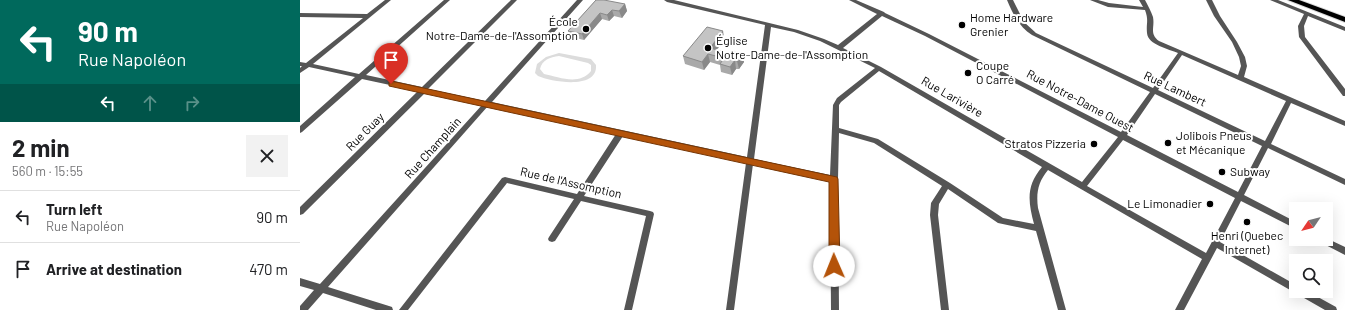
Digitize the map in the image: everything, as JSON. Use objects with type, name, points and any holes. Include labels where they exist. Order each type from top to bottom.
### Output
[{"type":"main road","points":[[1292,0],[1345,20]]},
{"type":"main road","points":[[1308,0],[1345,14]]},
{"type":"street","points":[[300,72],[388,0]]},
{"type":"street","points":[[300,130],[447,0]]},
{"type":"street","name":"Rue Guay","points":[[300,212],[514,0]]},
{"type":"street","name":"Rue Champlain","points":[[302,310],[580,0]]},
{"type":"street","name":"Rue Larivière","points":[[667,0],[807,34],[839,48],[880,68],[1082,187],[1207,258]]},
{"type":"street","name":"Rue Notre-Dame Ouest","points":[[852,0],[882,13],[990,67],[1122,137],[1289,222]]},
{"type":"street","name":"Rue Lambert","points":[[1010,0],[1016,16],[1027,30],[1345,182]]},
{"type":"street","points":[[1093,0],[1108,4],[1146,9]]},
{"type":"street","points":[[1142,0],[1151,20],[1149,33],[1152,39],[1289,101],[1345,124]]},
{"type":"street","points":[[1209,0],[1223,28],[1242,56],[1245,65],[1240,79]]},
{"type":"street","points":[[1273,0],[1345,29]]},
{"type":"street","points":[[839,48],[882,13]]},
{"type":"street","points":[[1307,13],[1301,26],[1302,37],[1345,94]]},
{"type":"street","points":[[300,15],[368,16]]},
{"type":"street","points":[[730,310],[768,24]]},
{"type":"street","points":[[1082,187],[1122,137],[1181,53]]},
{"type":"street","points":[[300,64],[834,179]]},
{"type":"street","points":[[835,310],[834,179],[837,130],[836,104],[880,68]]},
{"type":"street","points":[[1336,81],[1345,83]]},
{"type":"street","points":[[1179,310],[1289,101]]},
{"type":"street","points":[[837,130],[876,141],[947,185],[1000,222],[1040,228]]},
{"type":"street","points":[[552,239],[621,133]]},
{"type":"street","points":[[1047,166],[1035,181],[1032,195],[1034,208],[1062,310]]},
{"type":"street","name":"Rue de l'Assomption","points":[[403,310],[505,180],[650,214],[628,310]]},
{"type":"street","points":[[945,310],[934,214],[935,203],[947,185]]},
{"type":"street","points":[[1215,243],[1289,285]]},
{"type":"street","points":[[1333,245],[1345,250]]},
{"type":"street","points":[[300,282],[389,310]]},
{"type":"street","points":[[1312,298],[1333,310]]},
{"type":"shaded area","points":[[559,53],[591,59],[596,65],[595,73],[590,78],[573,82],[563,82],[538,76],[535,73],[537,64],[546,57]],"holes":[[[559,56],[591,65],[591,71],[586,76],[575,79],[544,74],[540,69],[543,63],[547,60]]]},
{"type":"building","points":[[596,0],[625,4],[619,11],[612,10],[607,15],[600,13],[582,34],[568,31]]},
{"type":"building","points":[[707,27],[723,31],[710,48],[731,54],[733,51],[743,54],[737,61],[735,60],[730,67],[720,64],[724,58],[708,54],[702,62],[683,56]]},
{"type":"place","name":"Home Hardware Grenier","points":[[962,25]]},
{"type":"place","name":"École Notre-Dame-de-l'Assomption","points":[[586,29]]},
{"type":"place","name":"Église Notre-Dame-de-l'Assomption","points":[[708,48]]},
{"type":"place","name":"Coupe O Carré","points":[[968,73]]},
{"type":"place","name":"Jolibois Pneus et Mécanique","points":[[1168,143]]},
{"type":"place","name":"Stratos Pizzeria","points":[[1094,144]]},
{"type":"place","name":"Subway","points":[[1222,172]]},
{"type":"place","name":"Le Limonadier","points":[[1210,204]]},
{"type":"place","name":"Henri (Quebec Internet)","points":[[1247,222]]},
{"type":"route","points":[[391,84],[834,179],[834,266]]}]
